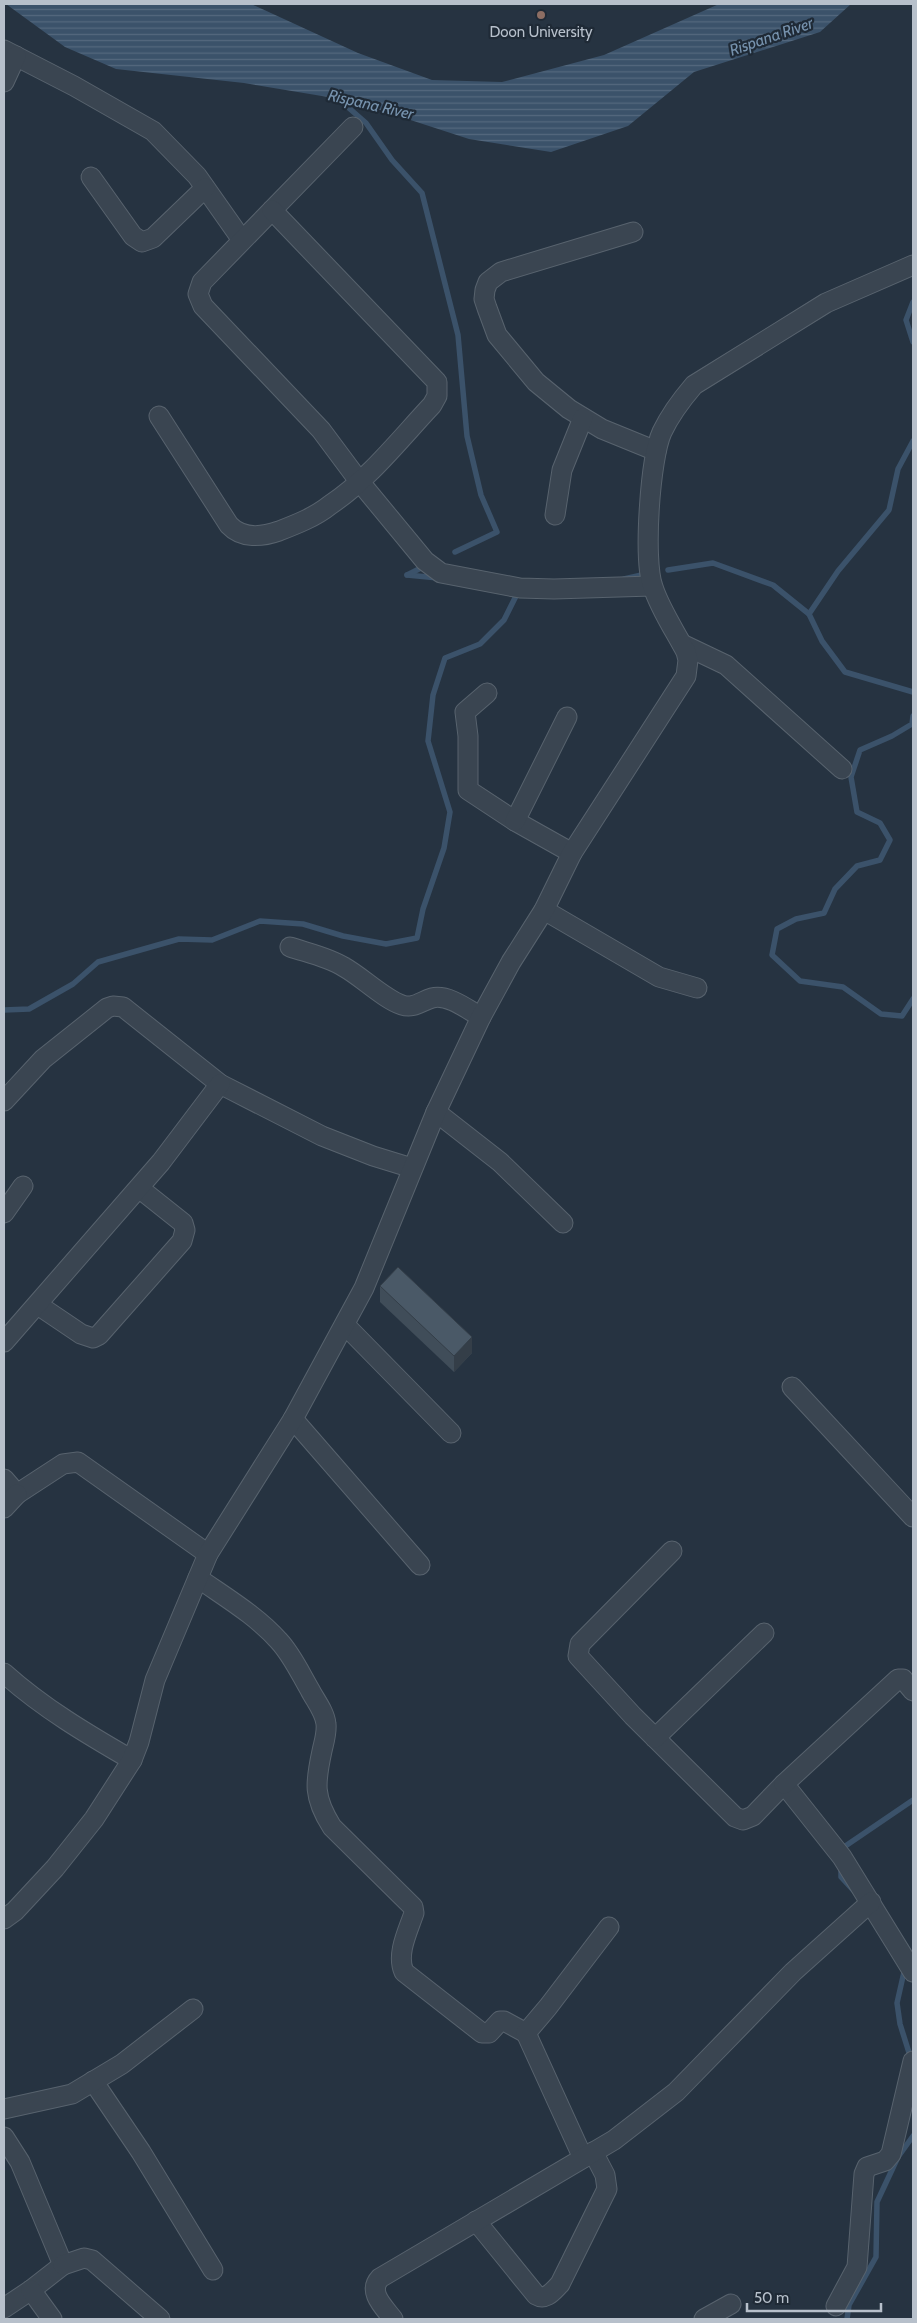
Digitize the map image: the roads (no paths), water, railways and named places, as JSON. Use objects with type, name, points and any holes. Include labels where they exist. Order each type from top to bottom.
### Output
[{"type":"street","points":[[4,82],[10,53],[153,130],[176,153],[205,188],[242,240]]},
{"type":"street","points":[[353,127],[202,282],[199,288],[199,300],[321,430],[359,481],[425,561],[441,573],[520,588],[554,589],[652,586]]},
{"type":"street","points":[[91,177],[133,236],[142,242],[153,238],[205,188]]},
{"type":"street","points":[[159,416],[229,525],[238,533],[268,535],[301,522],[331,505],[359,481],[432,405],[437,396],[438,382],[272,210]]},
{"type":"street","points":[[633,232],[501,272],[488,282],[484,299],[497,335],[536,382],[583,418],[602,429],[656,451]]},
{"type":"street","points":[[4,1919],[16,1911],[55,1868],[94,1819],[132,1760],[139,1742],[155,1680],[208,1554],[293,1419],[364,1288],[436,1112],[481,1017],[511,962],[544,910],[572,853],[686,676],[688,660],[682,644],[652,586],[648,519],[656,451],[661,433],[680,401],[694,385],[826,303],[913,265]]},
{"type":"street","points":[[555,515],[562,470],[583,418]]},
{"type":"street","points":[[682,644],[726,665],[842,769]]},
{"type":"street","points":[[487,693],[465,712],[468,736],[467,787],[473,794],[515,821],[572,853]]},
{"type":"street","points":[[515,821],[567,717]]},
{"type":"street","points":[[544,910],[659,976],[697,988]]},
{"type":"street","points":[[290,947],[325,958],[344,967],[401,1005],[412,1006],[432,998],[440,998],[453,1001],[481,1017]]},
{"type":"street","points":[[4,1101],[43,1059],[107,1008],[113,1006],[123,1007],[220,1084],[322,1136],[373,1156],[412,1168]]},
{"type":"street","points":[[7,1331],[38,1305],[139,1188],[220,1084]]},
{"type":"street","points":[[436,1112],[500,1162],[563,1223]]},
{"type":"street","points":[[4,1213],[23,1186]]},
{"type":"street","points":[[38,1305],[81,1334],[93,1338],[99,1335],[182,1241],[186,1230],[183,1223],[139,1188]]},
{"type":"street","points":[[345,1325],[451,1433]]},
{"type":"street","points":[[792,1387],[913,1517]]},
{"type":"street","points":[[293,1419],[420,1565]]},
{"type":"street","points":[[4,1508],[17,1494],[62,1464],[78,1462],[208,1554]]},
{"type":"street","points":[[4,1479],[17,1494]]},
{"type":"street","points":[[672,1551],[580,1644],[577,1652],[600,1681],[738,1819],[748,1819],[753,1816],[851,1720],[898,1679],[903,1679],[913,1691]]},
{"type":"street","points":[[198,1578],[267,1629],[280,1642],[291,1656],[322,1713],[326,1725],[326,1736],[316,1790],[325,1816],[332,1827],[413,1907],[414,1913],[401,1956],[401,1965],[404,1972],[482,2033],[488,2033],[500,2021],[504,2021],[526,2033],[588,2155],[605,2175],[607,2189],[560,2284],[549,2295],[542,2297],[536,2294],[476,2221]]},
{"type":"street","points":[[655,1738],[764,1633]]},
{"type":"street","points":[[4,1673],[31,1698],[77,1728],[132,1760]]},
{"type":"street","points":[[784,1784],[840,1853],[913,1972]]},
{"type":"street","points":[[393,2319],[375,2294],[377,2281],[614,2140],[676,2092],[793,1972],[869,1903]]},
{"type":"street","points":[[526,2033],[609,1927]]},
{"type":"street","points":[[4,2109],[72,2094],[122,2064],[193,2009]]},
{"type":"street","points":[[836,2306],[857,2267],[864,2174],[867,2167],[885,2161],[891,2154],[912,2068]]},
{"type":"street","points":[[94,2082],[141,2152],[213,2270]]},
{"type":"street","points":[[4,2137],[20,2162],[63,2265]]},
{"type":"street","points":[[4,2308],[63,2265],[84,2258],[92,2260],[160,2319]]},
{"type":"street","points":[[31,2290],[52,2319]]},
{"type":"street","points":[[704,2319],[731,2304]]},
{"type":"water","name":"Rispana River","points":[[6,4],[251,4],[358,53],[432,80],[502,82],[604,55],[719,4],[851,4],[820,32],[694,72],[628,126],[551,152],[469,139],[352,101],[244,83],[116,69],[65,47]]},
{"type":"waterway","name":"Rispana River","points":[[334,95],[366,123],[392,160],[422,193],[458,335],[467,436],[481,495],[497,532],[455,552]]},
{"type":"waterway","points":[[913,302],[906,320],[913,342]]},
{"type":"waterway","points":[[809,614],[838,571],[889,510],[898,469],[913,441]]},
{"type":"waterway","points":[[668,570],[713,563],[773,585],[809,614],[822,641],[845,672],[913,692]]},
{"type":"waterway","points":[[407,575],[425,566]]},
{"type":"waterway","points":[[624,579],[646,574]]},
{"type":"waterway","points":[[407,575],[438,578]]},
{"type":"waterway","points":[[4,1010],[29,1009],[73,984],[98,962],[179,939],[212,940],[260,921],[303,924],[343,936],[386,944],[417,938],[423,909],[444,848],[450,812],[428,741],[433,695],[445,658],[480,644],[504,620],[519,590]]},
{"type":"waterway","points":[[913,716],[912,724],[892,736],[860,750],[851,777],[857,812],[880,823],[890,840],[880,860],[857,866],[835,889],[824,913],[796,919],[777,929],[772,955],[800,981],[843,987],[881,1014],[902,1016],[913,999]]},
{"type":"waterway","points":[[841,1849],[913,1800]]},
{"type":"waterway","points":[[841,1866],[841,1877],[853,1890]]},
{"type":"waterway","points":[[902,1968],[904,1972],[897,2003],[900,2024],[911,2059]]},
{"type":"waterway","points":[[847,2319],[849,2305],[876,2257],[877,2202],[898,2157],[913,2136]]},
{"type":"place","name":"Doon University","points":[[541,15]]}]
